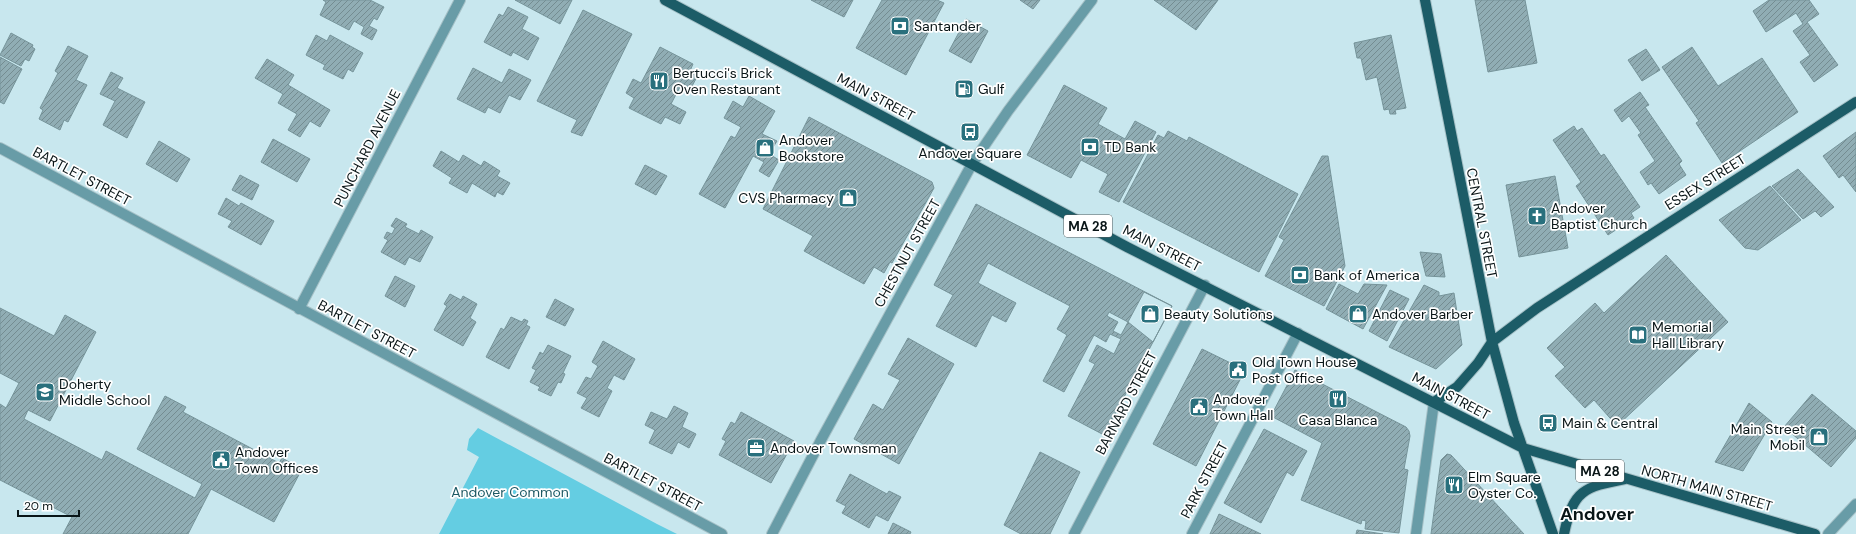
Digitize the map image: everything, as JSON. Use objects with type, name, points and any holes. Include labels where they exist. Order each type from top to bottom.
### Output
[{"type":"main road","name":"MAIN STREET","points":[[665,0],[1127,247],[1205,285],[1523,448]]},
{"type":"main road","name":"CENTRAL STREET","points":[[1425,0],[1492,342],[1514,423],[1553,534]]},
{"type":"main road","name":"ESSEX STREET","points":[[1434,402],[1457,387],[1478,363],[1492,342],[1537,308],[1856,102]]},
{"type":"main road","name":"NORTH MAIN STREET","points":[[1523,448],[1815,534]]},
{"type":"main road","points":[[1564,534],[1568,515],[1574,501],[1590,488],[1626,478]]},
{"type":"street","name":"PUNCHARD AVENUE","points":[[300,309],[460,0]]},
{"type":"street","name":"CHESTNUT STREET","points":[[772,534],[815,450],[972,164],[1008,111],[1092,0]]},
{"type":"street","name":"BARTLET STREET","points":[[0,148],[722,534]]},
{"type":"street","name":"BARNARD STREET","points":[[1074,534],[1205,285]]},
{"type":"street","name":"PARK STREET","points":[[1192,534],[1298,333]]},
{"type":"street","points":[[1416,534],[1434,402]]},
{"type":"street","points":[[1828,534],[1856,504]]},
{"type":"green space","name":"Andover Common","points":[[478,428],[677,534],[439,534],[479,457],[467,450],[469,439]]},
{"type":"building","points":[[323,0],[370,0],[384,7],[377,20],[374,18],[369,26],[377,30],[372,40],[361,34],[364,27],[354,21],[349,30],[320,15],[326,2]]},
{"type":"building","points":[[515,0],[572,0],[560,24]]},
{"type":"building","points":[[811,0],[853,0],[844,17]]},
{"type":"building","name":"Santander","points":[[882,0],[937,0],[944,3],[906,75],[856,48]]},
{"type":"building","points":[[1020,0],[1040,0],[1033,9]]},
{"type":"building","points":[[1154,0],[1218,0],[1196,30]]},
{"type":"building","points":[[1475,0],[1525,0],[1537,63],[1488,72]]},
{"type":"building","points":[[1769,0],[1809,0],[1819,14],[1807,22],[1838,65],[1814,82],[1800,62],[1810,55],[1793,31],[1803,24],[1796,13],[1766,32],[1753,11]]},
{"type":"building","points":[[508,7],[528,17],[522,29],[539,38],[528,60],[513,52],[511,56],[484,42],[499,14],[503,16]]},
{"type":"building","points":[[583,10],[632,34],[582,136],[571,132],[577,120],[537,101]]},
{"type":"building","points":[[966,19],[988,31],[971,63],[949,51]]},
{"type":"building","points":[[11,33],[33,45],[32,47],[35,49],[29,61],[25,59],[21,66],[0,55]]},
{"type":"building","points":[[316,35],[327,41],[330,35],[363,53],[353,72],[348,69],[343,79],[323,69],[325,65],[306,55]]},
{"type":"building","points":[[1391,35],[1406,108],[1395,110],[1396,114],[1390,114],[1389,109],[1384,110],[1377,77],[1366,80],[1361,58],[1357,58],[1354,43]]},
{"type":"building","points":[[68,46],[88,56],[76,80],[87,85],[68,122],[64,120],[60,130],[39,119],[43,110],[40,108],[58,73],[55,71]]},
{"type":"building","points":[[660,47],[693,64],[690,71],[698,75],[691,88],[682,83],[671,104],[686,112],[680,124],[665,117],[661,124],[629,108],[634,98],[626,93],[633,79],[641,83]]},
{"type":"building","points":[[1692,47],[1718,86],[1762,58],[1798,112],[1722,163],[1696,123],[1699,121],[1662,67]]},
{"type":"building","points":[[1646,49],[1660,70],[1642,81],[1628,60]]},
{"type":"building","points":[[0,57],[22,69],[4,104],[0,102]]},
{"type":"building","points":[[267,59],[294,75],[288,85],[330,110],[320,127],[310,121],[300,137],[288,130],[297,114],[278,103],[283,94],[255,78]]},
{"type":"building","points":[[473,68],[502,83],[509,69],[531,80],[520,100],[509,95],[500,113],[488,107],[485,113],[457,99]]},
{"type":"building","points":[[111,72],[123,78],[117,88],[145,102],[127,138],[103,125],[115,101],[100,94]]},
{"type":"building","name":"TD Bank","points":[[1064,85],[1107,108],[1098,124],[1125,139],[1135,121],[1156,132],[1119,202],[1099,192],[1108,174],[1081,160],[1071,178],[1027,155]]},
{"type":"building","points":[[1640,92],[1649,105],[1645,107],[1682,161],[1679,164],[1686,175],[1659,194],[1651,183],[1648,185],[1640,172],[1655,161],[1638,135],[1641,133],[1629,116],[1622,122],[1614,110]]},
{"type":"building","points":[[749,96],[775,111],[762,134],[777,141],[769,154],[779,160],[769,177],[759,171],[764,162],[753,156],[725,208],[699,194],[731,136],[735,138],[741,127],[724,118],[733,101],[743,107]]},
{"type":"building","name":"CVS Pharmacy","points":[[809,117],[932,182],[934,188],[892,263],[890,262],[884,273],[874,267],[864,284],[804,251],[813,236],[763,209]]},
{"type":"building","points":[[1574,126],[1577,131],[1582,128],[1601,156],[1604,154],[1640,207],[1631,213],[1634,218],[1608,235],[1576,186],[1581,182],[1553,140]]},
{"type":"building","points":[[1168,131],[1187,141],[1189,137],[1298,194],[1259,272],[1123,202],[1158,135],[1164,138]]},
{"type":"building","points":[[1856,132],[1856,192],[1843,175],[1839,178],[1823,156]]},
{"type":"building","points":[[273,139],[310,159],[297,182],[261,162]]},
{"type":"building","points":[[159,141],[190,159],[177,182],[146,164]]},
{"type":"building","points":[[441,151],[459,162],[463,155],[481,166],[484,161],[500,171],[497,176],[510,183],[503,195],[497,192],[495,197],[472,183],[467,193],[449,183],[452,178],[433,166]]},
{"type":"building","points":[[1322,156],[1328,156],[1345,266],[1324,306],[1265,276],[1284,240],[1279,237]]},
{"type":"building","points":[[645,165],[667,176],[656,195],[635,184]]},
{"type":"building","points":[[1798,169],[1834,207],[1821,217],[1815,211],[1803,219],[1772,186]]},
{"type":"building","points":[[240,175],[259,185],[252,200],[232,190]]},
{"type":"building","name":"Andover Baptist Church","points":[[1555,176],[1568,248],[1519,257],[1506,185]]},
{"type":"building","points":[[1770,186],[1801,220],[1758,250],[1745,248],[1719,220]]},
{"type":"building","points":[[226,198],[239,206],[241,203],[274,221],[261,245],[228,227],[232,221],[218,214]]},
{"type":"building","points":[[976,204],[1172,306],[1104,435],[1068,416],[1095,364],[1089,361],[1097,345],[1114,354],[1121,339],[1110,334],[1106,342],[1094,335],[1064,392],[1043,381],[1067,335],[1057,329],[1070,306],[988,263],[978,283],[1016,303],[1006,322],[992,315],[976,347],[936,326],[953,295],[934,285]],"holes":[[[1109,312],[1128,322],[1121,335],[1113,331],[1118,322],[1107,316]]]},
{"type":"building","points":[[396,218],[407,224],[405,227],[419,234],[421,230],[433,237],[420,262],[409,257],[405,265],[381,252],[388,240],[384,238],[387,232],[392,234],[395,228],[391,226]]},
{"type":"building","points":[[1420,252],[1441,254],[1445,277],[1426,276]]},
{"type":"building","name":"Memorial Hall Library","points":[[1666,255],[1728,322],[1617,426],[1594,400],[1585,408],[1555,376],[1565,367],[1547,348],[1595,303],[1604,313]]},
{"type":"building","points":[[395,276],[415,286],[405,307],[385,296]]},
{"type":"building","points":[[1339,284],[1358,294],[1364,284],[1387,285],[1363,329],[1326,309]]},
{"type":"building","points":[[1424,285],[1439,292],[1439,296],[1454,293],[1462,345],[1436,369],[1389,347]]},
{"type":"building","points":[[1390,290],[1409,299],[1387,341],[1369,331]]},
{"type":"building","name":"Beauty Solutions","points":[[1144,292],[1172,306],[1153,342],[1128,322]]},
{"type":"building","points":[[450,294],[461,300],[463,296],[477,304],[470,318],[476,322],[463,346],[434,330],[447,306],[444,304]]},
{"type":"building","points":[[555,299],[574,309],[565,326],[546,317]]},
{"type":"building","points":[[0,308],[54,336],[65,315],[96,332],[50,421],[28,410],[24,419],[102,460],[106,451],[195,498],[202,484],[137,449],[165,396],[186,407],[183,412],[279,463],[282,458],[302,469],[274,522],[211,489],[188,534],[63,534],[72,517],[0,480],[0,404],[6,408],[19,383],[0,373]]},
{"type":"building","points":[[511,317],[522,322],[524,319],[528,321],[526,325],[530,327],[509,369],[486,357],[501,328],[504,330]]},
{"type":"building","points":[[908,338],[954,364],[899,464],[854,439],[873,404],[883,410],[900,380],[888,374]]},
{"type":"building","points":[[603,341],[635,359],[624,380],[614,375],[607,388],[612,391],[599,417],[581,408],[587,398],[577,393],[586,377],[591,379],[598,366],[592,362]]},
{"type":"building","points":[[548,345],[571,356],[563,373],[565,374],[561,383],[558,382],[551,396],[538,390],[540,387],[530,382],[536,370],[532,368],[540,352],[543,354]]},
{"type":"building","name":"Andover Town Hall","points":[[1202,349],[1245,370],[1196,466],[1153,444]]},
{"type":"building","points":[[1295,370],[1406,427],[1409,431],[1410,436],[1404,469],[1408,470],[1399,533],[1365,529],[1366,521],[1362,520],[1361,524],[1301,500],[1322,443],[1271,416]]},
{"type":"building","points":[[1812,394],[1856,431],[1856,438],[1831,467],[1784,427]]},
{"type":"building","points":[[1749,403],[1772,422],[1743,471],[1715,462]]},
{"type":"building","points":[[674,406],[688,413],[682,427],[696,434],[689,448],[678,442],[672,454],[649,443],[655,430],[645,425],[651,412],[667,419]]},
{"type":"building","name":"Andover Townsman","points":[[741,412],[794,441],[771,483],[719,455],[726,441],[722,439],[731,422],[735,424]]},
{"type":"building","points":[[1264,429],[1307,451],[1293,476],[1287,472],[1261,523],[1224,503]]},
{"type":"building","points":[[1040,452],[1080,472],[1050,534],[1021,534],[1004,525]]},
{"type":"building","points":[[1447,454],[1451,455],[1524,534],[1431,534],[1441,460]]},
{"type":"building","points":[[850,474],[887,494],[889,491],[901,497],[888,521],[876,515],[869,528],[842,513],[846,506],[836,501]]},
{"type":"building","points":[[1219,514],[1261,534],[1210,534]]},
{"type":"building","points":[[893,523],[911,532],[910,534],[888,534]]},
{"type":"building","points":[[1357,530],[1383,534],[1356,534]]},
{"type":"place","name":"Santander","points":[[900,26]]},
{"type":"place","name":"Bertucci's Brick Oven Restaurant","points":[[659,81]]},
{"type":"place","name":"Gulf","points":[[964,89]]},
{"type":"place","name":"Andover Square","points":[[970,132]]},
{"type":"place","name":"TD Bank","points":[[1090,147]]},
{"type":"place","name":"Andover Bookstore","points":[[765,148]]},
{"type":"place","name":"CVS Pharmacy","points":[[848,198]]},
{"type":"place","name":"Andover Baptist Church","points":[[1537,216]]},
{"type":"place","name":"Bank of America","points":[[1300,275]]},
{"type":"place","name":"Beauty Solutions","points":[[1150,314]]},
{"type":"place","name":"Andover Barber","points":[[1358,314]]},
{"type":"place","name":"Memorial Hall Library","points":[[1638,335]]},
{"type":"place","name":"Old Town House Post Office","points":[[1238,370]]},
{"type":"place","name":"Doherty Middle School","points":[[45,392]]},
{"type":"place","name":"Casa Blanca","points":[[1338,399]]},
{"type":"place","name":"Andover Town Hall","points":[[1199,407]]},
{"type":"place","name":"Main & Central","points":[[1548,423]]},
{"type":"place","name":"Main Street Mobil","points":[[1819,437]]},
{"type":"place","name":"Andover Townsman","points":[[756,448]]},
{"type":"place","name":"Andover Town Offices","points":[[221,460]]},
{"type":"place","name":"Elm Square Oyster Co.","points":[[1454,485]]},
{"type":"district","name":"Andover","points":[[1597,514]]}]
